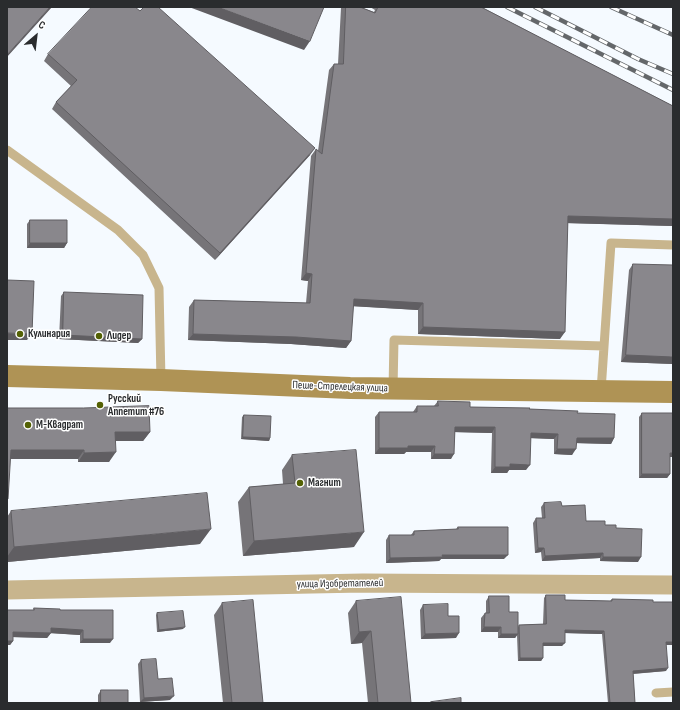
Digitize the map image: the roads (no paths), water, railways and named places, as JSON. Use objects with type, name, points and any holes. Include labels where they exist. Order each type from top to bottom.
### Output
[{"type":"street","name":"Пеше-Стрелецкая улица","points":[[7,376],[161,380],[350,388],[673,392]]},
{"type":"street","name":"улица Изобретателей","points":[[7,590],[363,583],[673,585]]},
{"type":"lane","points":[[7,150],[118,230],[143,255],[159,288],[161,380]]},
{"type":"lane","points":[[601,392],[611,243],[673,244]]},
{"type":"lane","points":[[393,389],[394,340],[604,346]]},
{"type":"lane","points":[[656,693],[673,692]]},
{"type":"railway","points":[[507,7],[673,90]]},
{"type":"railway","points":[[535,7],[638,59],[673,74]]},
{"type":"railway","points":[[611,7],[673,35]]},
{"type":"place","name":"Кулинария","points":[[20,334]]},
{"type":"place","name":"Лидер","points":[[99,336]]},
{"type":"place","name":"Русский Аппетит #76","points":[[100,405]]},
{"type":"place","name":"М-Квадрат","points":[[28,425]]},
{"type":"place","name":"Магнит","points":[[300,483]]}]
